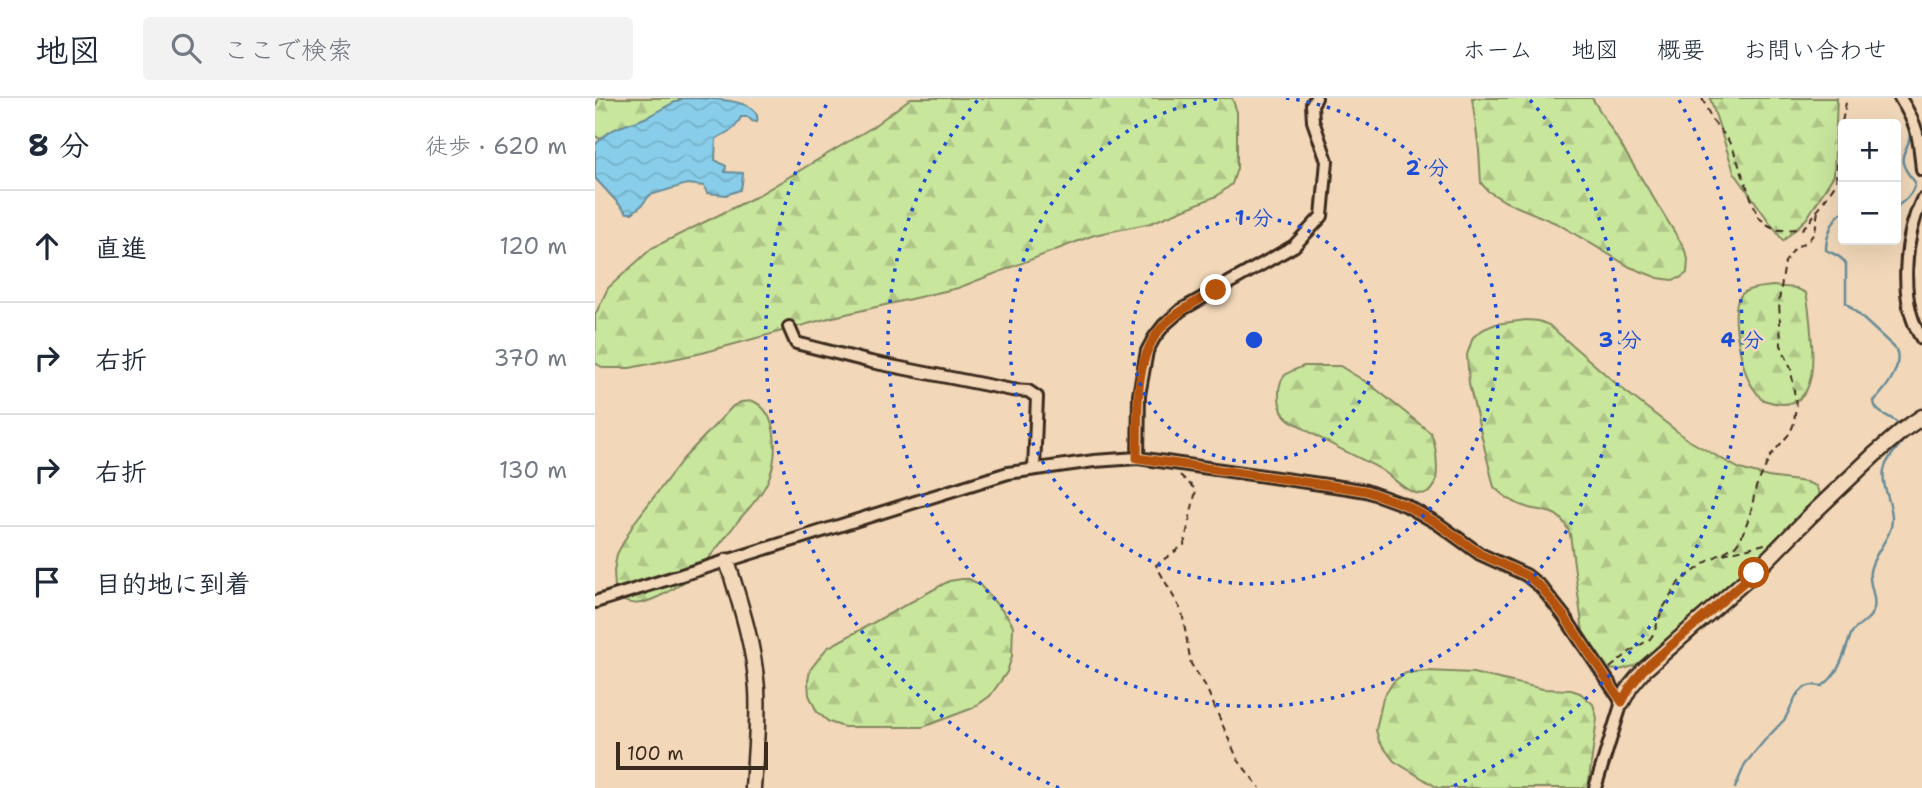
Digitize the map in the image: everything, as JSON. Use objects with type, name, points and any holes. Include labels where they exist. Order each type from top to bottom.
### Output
[{"type":"street","points":[[1137,458],[1139,395],[1147,351],[1154,338],[1181,310],[1294,246],[1322,216],[1327,161],[1313,121],[1312,104],[1316,98]]},
{"type":"street","points":[[1901,98],[1913,118],[1919,139],[1922,170]]},
{"type":"street","points":[[1922,200],[1914,216],[1908,247],[1907,272],[1910,313],[1922,339]]},
{"type":"street","points":[[789,327],[796,343],[809,347],[871,362],[1028,391],[1037,397],[1034,469]]},
{"type":"street","points":[[1595,788],[1622,702],[1643,670],[1754,573],[1874,455],[1922,417]]},
{"type":"street","points":[[595,603],[1008,473],[1137,458],[1366,491],[1405,505],[1437,523],[1480,554],[1526,575],[1541,587],[1564,616],[1622,702]]},
{"type":"street","points":[[727,561],[752,652],[757,690],[753,788]]},
{"type":"path","points":[[1703,98],[1712,120],[1733,149],[1758,218],[1778,230],[1802,229],[1836,183],[1838,141],[1847,98]]},
{"type":"path","points":[[1603,674],[1650,639],[1662,610],[1679,582],[1735,546],[1741,538],[1756,487],[1771,455],[1790,433],[1796,405],[1791,369],[1781,345],[1779,301],[1785,262],[1795,248],[1809,240],[1815,232],[1818,210]]},
{"type":"path","points":[[1178,463],[1179,474],[1196,490],[1193,506],[1184,545],[1156,565],[1182,612],[1191,664],[1205,685],[1238,760],[1259,788]]},
{"type":"path","points":[[1722,554],[1776,542],[1780,545]]},
{"type":"green space","points":[[599,98],[710,98],[606,142],[595,136],[595,107]]},
{"type":"green space","points":[[911,98],[1232,98],[1237,112],[1237,168],[1232,184],[1217,196],[1151,223],[1094,235],[958,288],[829,318],[702,353],[630,368],[604,368],[595,363],[595,315],[608,288],[652,248],[755,197],[871,128]]},
{"type":"green space","points":[[1472,98],[1592,98],[1683,246],[1688,259],[1687,273],[1672,280],[1658,278],[1630,267],[1558,224],[1506,202],[1488,191],[1481,183]]},
{"type":"green space","points":[[1710,98],[1837,98],[1834,175],[1807,218],[1783,241],[1734,172]]},
{"type":"green space","points":[[1772,286],[1796,288],[1806,293],[1808,303],[1812,346],[1811,375],[1802,397],[1792,403],[1779,404],[1761,399],[1749,381],[1737,337],[1736,312],[1741,295],[1751,289]]},
{"type":"green space","points":[[1526,320],[1549,325],[1620,387],[1688,440],[1740,469],[1816,486],[1823,501],[1647,661],[1626,669],[1608,669],[1592,664],[1585,647],[1570,534],[1566,526],[1554,514],[1514,502],[1494,487],[1469,384],[1467,355],[1473,337],[1484,329],[1496,324]]},
{"type":"green space","points":[[1304,366],[1340,366],[1371,385],[1431,433],[1437,466],[1432,489],[1420,494],[1408,490],[1380,469],[1318,437],[1285,416],[1279,401],[1282,380],[1290,372]]},
{"type":"green space","points":[[753,401],[768,415],[775,447],[772,469],[759,495],[712,555],[683,582],[642,603],[628,603],[618,598],[614,571],[617,554],[634,523],[683,459],[733,406]]},
{"type":"green space","points":[[962,579],[979,584],[1013,626],[1012,656],[1007,672],[990,696],[973,708],[923,727],[844,727],[829,722],[817,712],[809,695],[808,681],[810,670],[827,648],[949,581]]},
{"type":"green space","points":[[1406,673],[1473,673],[1543,689],[1580,693],[1593,704],[1597,718],[1588,788],[1438,788],[1394,761],[1379,741],[1376,730],[1383,698],[1394,681]]},
{"type":"water","points":[[684,98],[730,101],[751,108],[756,114],[757,122],[741,117],[733,129],[716,139],[715,160],[726,166],[725,172],[743,173],[740,190],[726,195],[707,193],[704,186],[687,184],[650,195],[641,206],[632,213],[627,213],[595,178],[595,145],[614,129],[649,116]]},
{"type":"waterway","points":[[1893,98],[1908,125],[1910,137],[1903,164],[1915,182],[1913,190],[1901,203]]},
{"type":"waterway","points":[[1838,216],[1830,229],[1826,250],[1840,257],[1846,264],[1846,303],[1896,349],[1898,356],[1895,370],[1874,401],[1881,413],[1901,427]]},
{"type":"waterway","points":[[1735,788],[1745,764],[1785,719],[1796,696],[1805,687],[1822,686],[1831,678],[1841,663],[1852,633],[1873,612],[1875,604],[1870,571],[1892,525],[1884,470],[1888,460],[1907,435]]},
{"type":"route","points":[[1216,290],[1181,310],[1164,325],[1147,351],[1139,395],[1137,458],[1366,491],[1405,505],[1437,523],[1480,554],[1526,575],[1541,587],[1564,616],[1622,702],[1643,670],[1754,573]]}]
